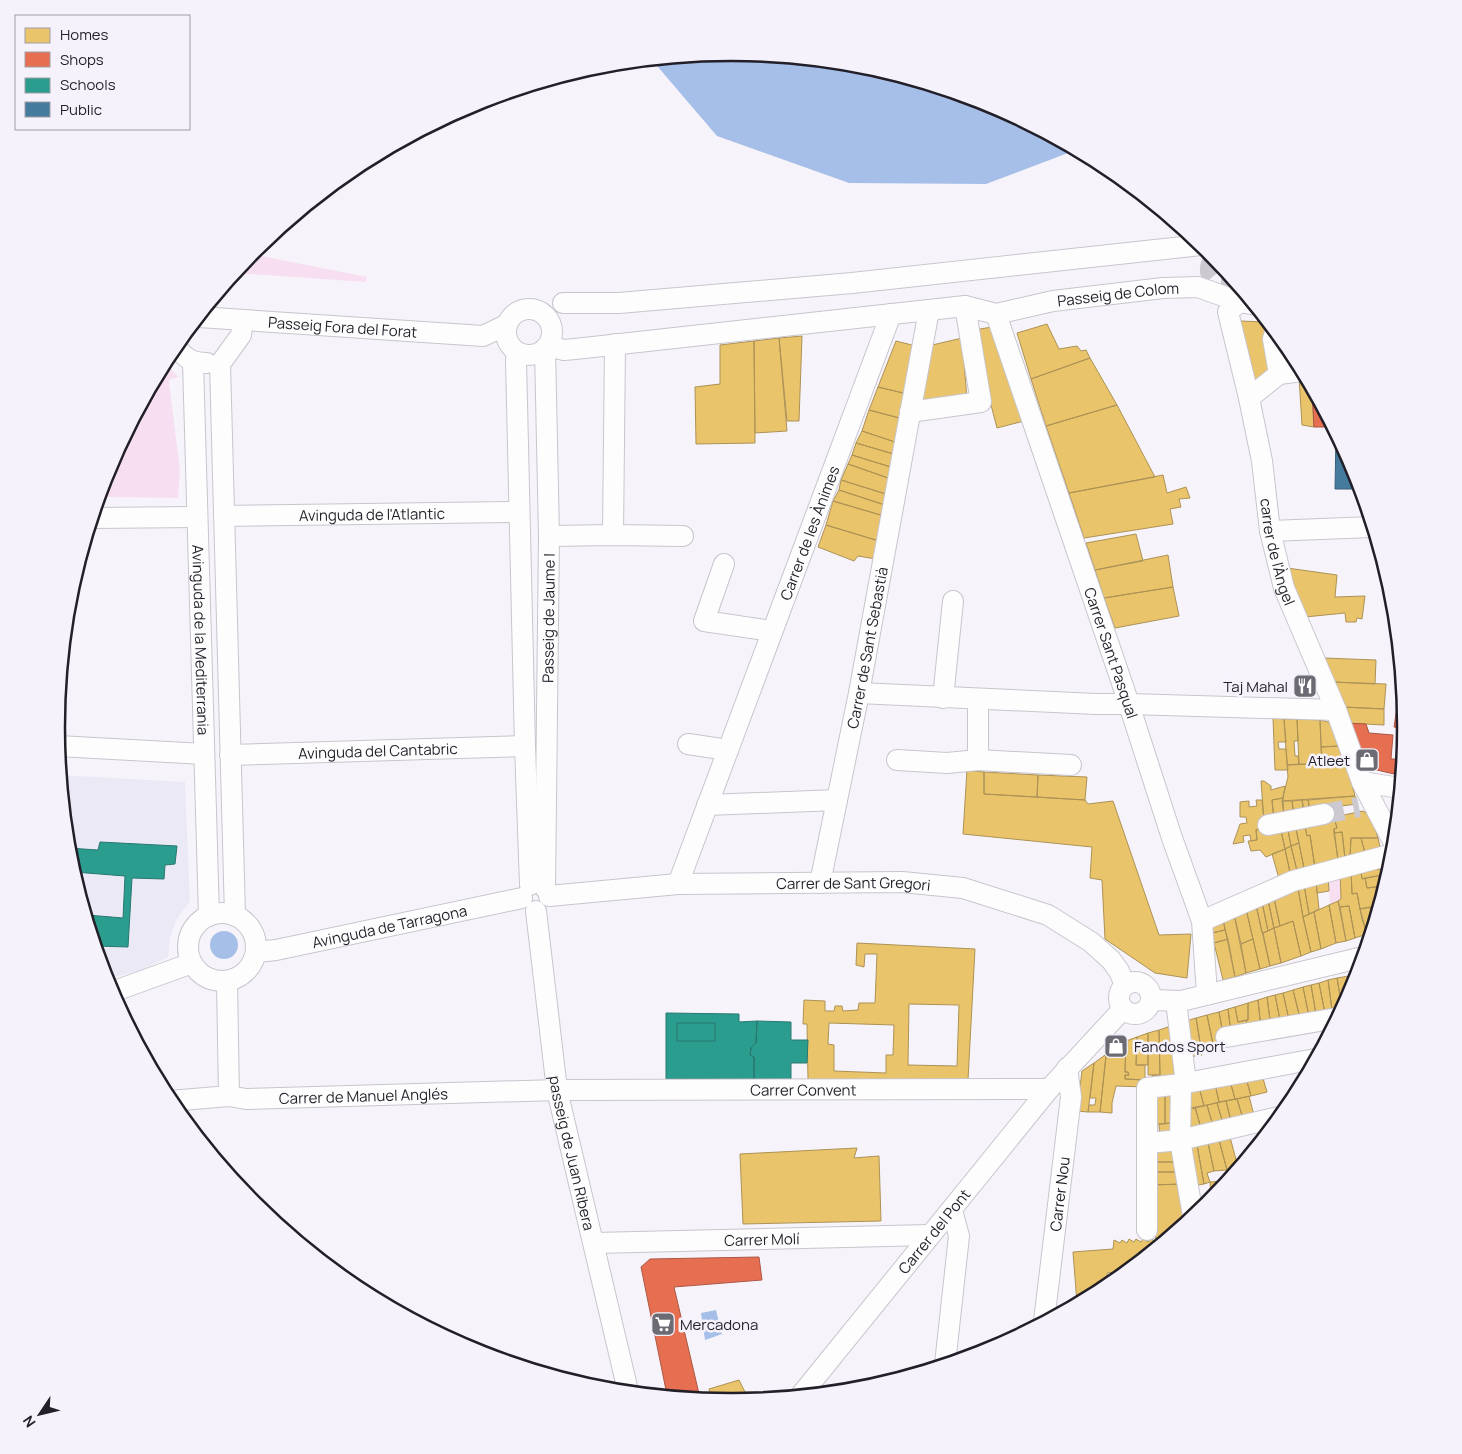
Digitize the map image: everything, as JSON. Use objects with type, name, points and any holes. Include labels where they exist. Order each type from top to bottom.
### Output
[{"type":"street","points":[[563,304],[629,303],[852,283],[1191,246]]},
{"type":"street","name":"Passeig de Colom","points":[[996,314],[1053,301],[1163,288],[1198,287],[1240,306]]},
{"type":"street","points":[[910,412],[981,402],[965,306]]},
{"type":"street","points":[[552,348],[552,326],[546,315],[540,311],[533,308],[520,310],[512,316],[506,325],[505,335],[515,350],[530,355],[552,348],[615,344],[965,306],[996,314]]},
{"type":"street","name":"carrer de l'Àngel","points":[[1240,306],[1249,398],[1262,461],[1270,531],[1284,588],[1336,710],[1362,782],[1366,805],[1388,834]]},
{"type":"street","name":"Carrer de Sant Sebastià","points":[[820,883],[859,693],[929,310]]},
{"type":"street","name":"Carrer de les Ànimes","points":[[678,884],[890,314]]},
{"type":"street","name":"Carrer Sant Pasqual","points":[[996,314],[1129,704],[1172,838],[1202,920],[1207,994]]},
{"type":"street","name":"Passeig Fora del Forat","points":[[207,318],[483,336],[506,325]]},
{"type":"street","points":[[181,352],[193,362],[220,364],[241,335],[243,320]]},
{"type":"street","name":"Passeig Fora del Forat","points":[[485,335],[515,350]]},
{"type":"street","points":[[1273,341],[1279,374]]},
{"type":"street","points":[[613,534],[615,344]]},
{"type":"street","name":"Passeig de Jaume I","points":[[536,895],[549,536],[552,348]]},
{"type":"street","name":"Passeig de Jaume I","points":[[515,350],[525,746],[536,895]]},
{"type":"street","name":"Avinguda de la Mediterrania","points":[[193,362],[209,916]]},
{"type":"street","name":"Avinguda de la Mediterrania","points":[[220,364],[235,916]]},
{"type":"street","points":[[1249,398],[1279,374],[1294,372]]},
{"type":"street","name":"Avinguda de l'Atlantic","points":[[224,516],[519,512]]},
{"type":"street","points":[[99,518],[198,517]]},
{"type":"street","points":[[1270,531],[1365,527]]},
{"type":"street","points":[[549,536],[613,534],[683,536]]},
{"type":"street","points":[[724,564],[704,621],[772,631]]},
{"type":"street","points":[[943,698],[953,601]]},
{"type":"street","points":[[859,693],[978,700],[1336,710]]},
{"type":"street","points":[[978,700],[978,760]]},
{"type":"street","points":[[688,744],[728,750]]},
{"type":"street","points":[[66,746],[204,754]]},
{"type":"street","name":"Avinguda del Cantabric","points":[[230,755],[525,746]]},
{"type":"street","points":[[896,760],[946,763],[978,760],[1071,765]]},
{"type":"street","points":[[1362,782],[1394,787]]},
{"type":"street","points":[[707,805],[837,800]]},
{"type":"street","points":[[1268,825],[1324,814]]},
{"type":"street","points":[[1202,920],[1293,881],[1384,856]]},
{"type":"street","name":"Carrer de Sant Gregori","points":[[536,895],[678,884],[902,882],[963,888],[1048,914],[1091,942],[1111,960],[1119,971],[1125,985]]},
{"type":"street","name":"Avinguda de Tarragona","points":[[256,952],[276,950],[536,895]]},
{"type":"street","name":"passeig de Juan Ribera","points":[[536,895],[557,1090],[626,1384]]},
{"type":"street","points":[[226,914],[235,916],[242,920],[253,934],[256,952],[253,962],[237,978],[227,981],[216,981],[198,971],[192,963],[188,952],[189,941],[192,931],[199,922],[209,916],[226,914]]},
{"type":"street","points":[[1152,1000],[1176,1001],[1354,959]]},
{"type":"street","points":[[119,989],[192,963]]},
{"type":"street","points":[[227,981],[228,1096]]},
{"type":"street","points":[[1134,981],[1140,982],[1150,990],[1152,1000],[1149,1008],[1139,1014],[1128,1013],[1123,1009],[1118,997],[1125,985],[1134,981]]},
{"type":"street","points":[[1176,1001],[1183,1084],[1180,1140],[1192,1208]]},
{"type":"street","name":"Carrer del Pont","points":[[807,1388],[929,1235],[952,1210],[1067,1068],[1123,1009]]},
{"type":"street","points":[[1226,1037],[1329,1019]]},
{"type":"street","points":[[1147,1230],[1148,1088],[1183,1084],[1308,1060]]},
{"type":"street","name":"Carrer Nou","points":[[1045,1314],[1071,1097],[1067,1068]]},
{"type":"street","name":"Carrer Convent","points":[[557,1090],[1049,1090]]},
{"type":"street","name":"Carrer de Manuel Anglés","points":[[179,1100],[228,1096],[246,1099],[557,1090]]},
{"type":"street","points":[[1148,1143],[1180,1140],[1268,1119]]},
{"type":"street","points":[[946,1357],[959,1236],[952,1210]]},
{"type":"street","name":"Carrer Molí","points":[[594,1243],[929,1235]]},
{"type":"shaded area","points":[[260,256],[367,277],[366,282],[244,274]]},
{"type":"shaded area","points":[[170,368],[179,377],[170,379],[169,383],[180,470],[178,498],[107,497],[134,433]]},
{"type":"shaded area","points":[[67,775],[185,782],[190,901],[177,919],[170,937],[168,957],[140,971],[114,977],[88,899],[78,857]]},
{"type":"shaded area","points":[[1340,871],[1341,899],[1330,904],[1328,876]]},
{"type":"water","points":[[731,61],[818,67],[861,74],[903,84],[986,112],[1069,153],[986,184],[849,183],[717,136],[657,66]]},
{"type":"water","points":[[224,931],[234,935],[238,945],[234,955],[224,959],[214,955],[210,945],[214,935]]},
{"type":"water","points":[[716,1310],[722,1334],[705,1340],[701,1313]]},
{"type":"building: Homes","points":[[1240,321],[1259,322],[1267,333],[1270,373],[1253,386]]},
{"type":"building: Homes","points":[[1047,324],[1059,349],[1077,346],[1081,351],[1086,350],[1090,358],[1031,379],[1017,333]]},
{"type":"building: Homes","points":[[992,327],[1024,421],[997,428],[977,351],[974,330]]},
{"type":"building: Homes","points":[[802,336],[799,421],[787,421],[779,338]]},
{"type":"building: Homes","points":[[779,338],[787,431],[755,433],[754,341]]},
{"type":"building: Homes","points":[[962,338],[967,399],[918,405],[928,346]]},
{"type":"building: Homes","points":[[754,341],[755,443],[696,444],[695,387],[720,384],[720,345]]},
{"type":"building: Homes","points":[[896,341],[916,346],[907,394],[878,387]]},
{"type":"building: Homes","points":[[1090,358],[1117,405],[1046,426],[1031,379]]},
{"type":"building: Homes","points":[[1299,380],[1313,403],[1314,427],[1302,425]]},
{"type":"building: Homes","points":[[878,387],[907,394],[903,419],[869,410]]},
{"type":"building: Homes","points":[[1117,405],[1155,477],[1069,493],[1046,426]]},
{"type":"building: Homes","points":[[869,410],[903,419],[898,443],[862,431]]},
{"type":"building: Homes","points":[[862,431],[898,443],[897,455],[856,443]]},
{"type":"building: Homes","points":[[856,443],[897,455],[894,468],[852,455]]},
{"type":"building: Homes","points":[[852,455],[894,468],[891,479],[848,464]]},
{"type":"building: Homes","points":[[848,464],[891,479],[889,495],[841,480]]},
{"type":"building: Homes","points":[[1163,475],[1167,493],[1186,487],[1190,498],[1179,499],[1181,507],[1170,509],[1173,524],[1084,538],[1069,493]]},
{"type":"building: Homes","points":[[841,480],[889,495],[885,505],[839,490]]},
{"type":"building: Homes","points":[[839,490],[885,505],[884,516],[833,501]]},
{"type":"building: Homes","points":[[833,501],[884,516],[879,541],[826,525]]},
{"type":"building: Homes","points":[[826,525],[879,541],[876,559],[858,556],[854,561],[818,547]]},
{"type":"building: Homes","points":[[1136,534],[1143,561],[1095,570],[1086,543]]},
{"type":"building: Homes","points":[[1168,555],[1173,587],[1104,598],[1095,570]]},
{"type":"building: Homes","points":[[1287,568],[1337,575],[1335,597],[1365,596],[1362,619],[1357,618],[1356,622],[1346,622],[1345,613],[1305,617]]},
{"type":"building: Homes","points":[[1173,587],[1179,616],[1115,628],[1104,598]]},
{"type":"building: Homes","points":[[1324,658],[1376,660],[1375,684],[1333,682]]},
{"type":"building: Homes","points":[[1333,682],[1386,684],[1384,709],[1343,707]]},
{"type":"building: Homes","points":[[1343,707],[1384,709],[1384,725],[1346,723]]},
{"type":"building: Homes","points":[[1273,718],[1284,719],[1286,742],[1278,742],[1279,749],[1286,749],[1288,770],[1275,770]]},
{"type":"building: Homes","points":[[1284,719],[1297,719],[1298,741],[1294,741],[1295,756],[1298,756],[1299,764],[1287,765]]},
{"type":"building: Homes","points":[[1297,719],[1320,720],[1322,764],[1299,764]]},
{"type":"building: Homes","points":[[1320,720],[1331,723],[1339,746],[1321,747]]},
{"type":"building: Homes","points":[[1339,746],[1346,763],[1322,764],[1321,747]]},
{"type":"building: Homes","points":[[1346,763],[1355,796],[1282,801],[1288,777],[1287,765]]},
{"type":"building: Homes","points":[[967,770],[984,772],[984,794],[1085,800],[1088,804],[1113,801],[1159,935],[1191,934],[1187,978],[1155,973],[1105,939],[1102,880],[1090,878],[1092,847],[963,834]]},
{"type":"building: Homes","points":[[984,772],[1038,775],[1037,797],[984,794]]},
{"type":"building: Homes","points":[[1038,775],[1087,777],[1085,800],[1037,797]]},
{"type":"building: Homes","points":[[1261,781],[1271,786],[1271,790],[1285,786],[1283,798],[1272,800],[1274,820],[1264,821]]},
{"type":"building: Homes","points":[[1355,796],[1357,804],[1310,810],[1308,800]]},
{"type":"building: Homes","points":[[1283,798],[1284,818],[1274,820],[1272,800]]},
{"type":"building: Homes","points":[[1256,800],[1262,800],[1265,829],[1256,830],[1257,840],[1251,841],[1250,835],[1243,836],[1244,842],[1233,844],[1240,824],[1247,823],[1246,817],[1240,817],[1240,802],[1249,801],[1249,807],[1257,806]]},
{"type":"building: Homes","points":[[1302,800],[1308,800],[1310,810],[1304,810]]},
{"type":"building: Homes","points":[[1302,800],[1304,814],[1294,816],[1292,801]]},
{"type":"building: Homes","points":[[1282,801],[1292,801],[1294,816],[1284,818]]},
{"type":"building: Homes","points":[[1363,811],[1371,816],[1378,838],[1351,838],[1350,857],[1345,858],[1342,832],[1334,833],[1334,829],[1337,828],[1334,817]]},
{"type":"building: Homes","points":[[1334,817],[1337,828],[1334,829],[1338,860],[1315,868],[1310,835],[1307,836],[1304,822]]},
{"type":"building: Homes","points":[[1304,822],[1307,836],[1310,835],[1315,868],[1305,873],[1295,824]]},
{"type":"building: Homes","points":[[1295,824],[1299,843],[1291,846],[1287,825]]},
{"type":"building: Homes","points":[[1287,825],[1291,846],[1285,849],[1280,826]]},
{"type":"building: Homes","points":[[1280,826],[1285,849],[1266,857],[1260,850],[1251,851],[1248,841],[1257,840],[1256,830]]},
{"type":"building: Homes","points":[[1342,832],[1345,858],[1338,860],[1334,833]]},
{"type":"building: Homes","points":[[1351,838],[1361,838],[1365,853],[1350,857]]},
{"type":"building: Homes","points":[[1361,838],[1378,838],[1379,850],[1365,853]]},
{"type":"building: Homes","points":[[1299,843],[1305,873],[1298,875],[1291,846]]},
{"type":"building: Homes","points":[[1291,846],[1298,875],[1291,877],[1285,849]]},
{"type":"building: Homes","points":[[1285,849],[1291,877],[1280,882],[1272,854]]},
{"type":"building: Homes","points":[[1376,862],[1378,870],[1381,869],[1380,876],[1362,879],[1360,866]]},
{"type":"building: Homes","points":[[1360,866],[1362,879],[1365,878],[1367,888],[1377,887],[1371,907],[1360,909],[1357,893],[1352,894],[1351,868]]},
{"type":"building: Homes","points":[[1351,868],[1352,894],[1357,893],[1365,928],[1363,935],[1355,938],[1349,906],[1340,907],[1338,901],[1341,899],[1340,871]]},
{"type":"building: Homes","points":[[1380,875],[1377,887],[1367,888],[1365,878]]},
{"type":"building: Homes","points":[[1328,876],[1329,891],[1317,893],[1316,881]]},
{"type":"building: Homes","points":[[1316,881],[1319,909],[1309,914],[1304,885]]},
{"type":"building: Homes","points":[[1304,885],[1309,914],[1303,917],[1298,888]]},
{"type":"building: Homes","points":[[1298,888],[1311,952],[1301,956],[1293,921],[1280,926],[1274,898]]},
{"type":"building: Homes","points":[[1274,898],[1280,926],[1274,928],[1268,900]]},
{"type":"building: Homes","points":[[1268,900],[1274,928],[1268,931],[1262,902]]},
{"type":"building: Homes","points":[[1338,901],[1346,941],[1336,943],[1329,905]]},
{"type":"building: Homes","points":[[1262,902],[1268,931],[1262,933],[1256,905]]},
{"type":"building: Homes","points":[[1256,905],[1270,966],[1260,969],[1246,909]]},
{"type":"building: Homes","points":[[1329,905],[1336,943],[1321,949],[1314,912]]},
{"type":"building: Homes","points":[[1349,906],[1355,938],[1346,941],[1340,907]]},
{"type":"building: Homes","points":[[1370,907],[1371,910],[1365,927],[1360,909]]},
{"type":"building: Homes","points":[[1246,909],[1253,939],[1241,944],[1234,914]]},
{"type":"building: Homes","points":[[1314,912],[1321,949],[1311,952],[1303,917]]},
{"type":"building: Homes","points":[[1234,914],[1246,973],[1235,977],[1223,919]]},
{"type":"building: Homes","points":[[1223,919],[1225,930],[1212,933],[1210,923]]},
{"type":"building: Homes","points":[[1293,921],[1301,956],[1281,963],[1274,928]]},
{"type":"building: Homes","points":[[1274,928],[1281,963],[1270,966],[1263,933]]},
{"type":"building: Homes","points":[[1225,930],[1228,939],[1214,943],[1212,933]]},
{"type":"building: Homes","points":[[1228,939],[1235,977],[1223,980],[1214,943]]},
{"type":"building: Homes","points":[[1253,939],[1260,969],[1246,973],[1241,944]]},
{"type":"building: Homes","points":[[857,943],[975,949],[968,1080],[808,1080],[807,1024],[803,1024],[804,1000],[825,1001],[825,1011],[834,1011],[835,1006],[842,1006],[843,1011],[858,1010],[859,1003],[875,1003],[877,954],[865,954],[864,967],[856,965]],"holes":[[[909,1004],[959,1005],[957,1066],[908,1065]],[[829,1023],[894,1025],[893,1055],[886,1055],[886,1073],[834,1071],[834,1045],[828,1044]]]},
{"type":"building: Homes","points":[[1348,976],[1340,995],[1337,978]]},
{"type":"building: Homes","points":[[1337,978],[1340,995],[1332,1012],[1328,980]]},
{"type":"building: Homes","points":[[1328,980],[1332,1012],[1330,1017],[1326,1018],[1319,983]]},
{"type":"building: Homes","points":[[1319,983],[1326,1018],[1317,1020],[1311,985]]},
{"type":"building: Homes","points":[[1311,985],[1317,1020],[1310,1021],[1303,987]]},
{"type":"building: Homes","points":[[1303,987],[1310,1021],[1301,1022],[1293,990]]},
{"type":"building: Homes","points":[[1293,990],[1301,1022],[1290,1024],[1283,993]]},
{"type":"building: Homes","points":[[1283,993],[1290,1024],[1281,1025],[1275,995]]},
{"type":"building: Homes","points":[[1275,995],[1281,1025],[1271,1027],[1267,997]]},
{"type":"building: Homes","points":[[1267,997],[1271,1027],[1261,1029],[1258,1000]]},
{"type":"building: Homes","points":[[1258,1000],[1261,1029],[1248,1031],[1246,1020],[1248,1020],[1248,1003]]},
{"type":"building: Homes","points":[[1248,1003],[1248,1020],[1238,1022],[1235,1007]]},
{"type":"building: Homes","points":[[1235,1007],[1238,1022],[1246,1020],[1248,1031],[1231,1033],[1228,1009]]},
{"type":"building: Homes","points":[[1228,1009],[1231,1033],[1222,1028],[1219,1012]]},
{"type":"building: Homes","points":[[1219,1012],[1224,1041],[1213,1043],[1207,1015]]},
{"type":"building: Homes","points":[[1207,1015],[1213,1045],[1201,1047],[1196,1018]]},
{"type":"building: Homes","points":[[1196,1018],[1202,1055],[1189,1057],[1183,1022]]},
{"type":"building: Homes","points":[[1174,1025],[1176,1082],[1153,1083],[1152,1075],[1160,1075],[1159,1030]]},
{"type":"building: Homes","points":[[1159,1030],[1160,1075],[1148,1075],[1148,1033]]},
{"type":"building: Homes","points":[[1148,1033],[1148,1065],[1136,1065],[1137,1037]]},
{"type":"building: Homes","points":[[1137,1037],[1136,1065],[1145,1065],[1145,1080],[1125,1079],[1125,1075],[1129,1075],[1128,1072],[1125,1072],[1126,1041]]},
{"type":"building: Homes","points":[[1126,1041],[1125,1072],[1128,1072],[1129,1075],[1125,1075],[1125,1079],[1145,1080],[1145,1087],[1116,1086],[1112,1113],[1100,1112],[1105,1055]]},
{"type":"building: Homes","points":[[1105,1055],[1100,1112],[1088,1112],[1089,1105],[1095,1105],[1096,1098],[1090,1098],[1094,1063]]},
{"type":"building: Homes","points":[[1094,1063],[1088,1112],[1077,1111],[1082,1071]]},
{"type":"building: Homes","points":[[1262,1075],[1267,1092],[1251,1096],[1246,1078]]},
{"type":"building: Homes","points":[[1246,1078],[1251,1096],[1235,1099],[1230,1081]]},
{"type":"building: Homes","points":[[1230,1081],[1235,1099],[1219,1102],[1215,1084]]},
{"type":"building: Homes","points":[[1215,1084],[1219,1102],[1204,1106],[1199,1087]]},
{"type":"building: Homes","points":[[1199,1087],[1204,1106],[1183,1111],[1183,1090]]},
{"type":"building: Homes","points":[[1177,1092],[1176,1122],[1165,1124],[1165,1094]]},
{"type":"building: Homes","points":[[1165,1094],[1165,1124],[1153,1124],[1154,1095]]},
{"type":"building: Homes","points":[[1249,1096],[1255,1119],[1244,1122],[1237,1099]]},
{"type":"building: Homes","points":[[1237,1099],[1244,1122],[1232,1125],[1226,1101]]},
{"type":"building: Homes","points":[[1226,1101],[1232,1125],[1224,1127],[1217,1103]]},
{"type":"building: Homes","points":[[1217,1103],[1224,1127],[1214,1129],[1207,1105]]},
{"type":"building: Homes","points":[[1207,1105],[1214,1129],[1202,1132],[1195,1107]]},
{"type":"building: Homes","points":[[1195,1107],[1202,1132],[1189,1135],[1183,1111]]},
{"type":"building: Homes","points":[[1176,1122],[1176,1138],[1160,1140],[1159,1124]]},
{"type":"building: Homes","points":[[1230,1137],[1236,1161],[1229,1170],[1227,1170],[1219,1140]]},
{"type":"building: Homes","points":[[1219,1140],[1227,1170],[1214,1171],[1208,1143]]},
{"type":"building: Homes","points":[[1208,1143],[1214,1171],[1207,1173],[1210,1182],[1204,1184],[1197,1145]]},
{"type":"building: Homes","points":[[1197,1145],[1204,1184],[1193,1186],[1185,1148]]},
{"type":"building: Homes","points":[[857,1148],[854,1158],[879,1156],[881,1221],[743,1224],[740,1154]]},
{"type":"building: Homes","points":[[1180,1149],[1181,1162],[1152,1162],[1153,1153]]},
{"type":"building: Homes","points":[[1152,1162],[1181,1162],[1181,1172],[1152,1172]]},
{"type":"building: Homes","points":[[1152,1172],[1181,1172],[1182,1184],[1152,1185]]},
{"type":"building: Homes","points":[[1218,1181],[1210,1189],[1210,1182]]},
{"type":"building: Homes","points":[[1182,1184],[1183,1216],[1156,1239],[1152,1185]]},
{"type":"building: Homes","points":[[1150,1238],[1154,1241],[1113,1272],[1107,1273],[1107,1276],[1101,1281],[1076,1296],[1073,1252],[1113,1249],[1114,1240],[1120,1243],[1122,1240],[1127,1243],[1129,1239],[1134,1242],[1136,1239],[1141,1242],[1143,1239],[1148,1242]]},
{"type":"building: Homes","points":[[739,1380],[745,1392],[750,1392],[710,1392],[709,1389]]},
{"type":"building: Shops","points":[[1313,403],[1325,427],[1314,427]]},
{"type":"building: Shops","points":[[1396,714],[1397,728],[1394,727]]},
{"type":"building: Shops","points":[[1346,723],[1366,724],[1369,733],[1393,735],[1391,759],[1396,759],[1394,774],[1364,767]]},
{"type":"building: Shops","points":[[759,1257],[762,1280],[674,1287],[698,1392],[666,1389],[641,1267],[650,1259]]},
{"type":"building: Schools","points":[[100,842],[177,846],[175,864],[165,865],[164,879],[132,878],[128,947],[103,946],[93,916],[123,918],[125,876],[82,873],[77,849],[98,850]]},
{"type":"building: Schools","points":[[666,1013],[739,1014],[739,1022],[757,1021],[756,1043],[751,1048],[750,1055],[754,1057],[754,1079],[666,1079]]},
{"type":"building: Schools","points":[[757,1021],[791,1022],[791,1040],[808,1040],[807,1063],[791,1063],[791,1079],[754,1079],[754,1057],[750,1055],[751,1048],[756,1043]]},
{"type":"building: Schools","points":[[677,1023],[715,1023],[715,1041],[677,1041]]},
{"type":"building: Public","points":[[1336,450],[1352,489],[1335,489]]},
{"type":"tunnel","points":[[1211,265],[1210,273],[1212,277],[1216,280],[1225,281]]},
{"type":"tunnel","points":[[1324,814],[1359,807]]},
{"type":"place","name":"Taj Mahal","points":[[1305,686]]},
{"type":"place","name":"Atleet","points":[[1367,760]]},
{"type":"place","name":"Fandos Sport","points":[[1116,1046]]},
{"type":"place","name":"Mercadona","points":[[663,1324]]}]
